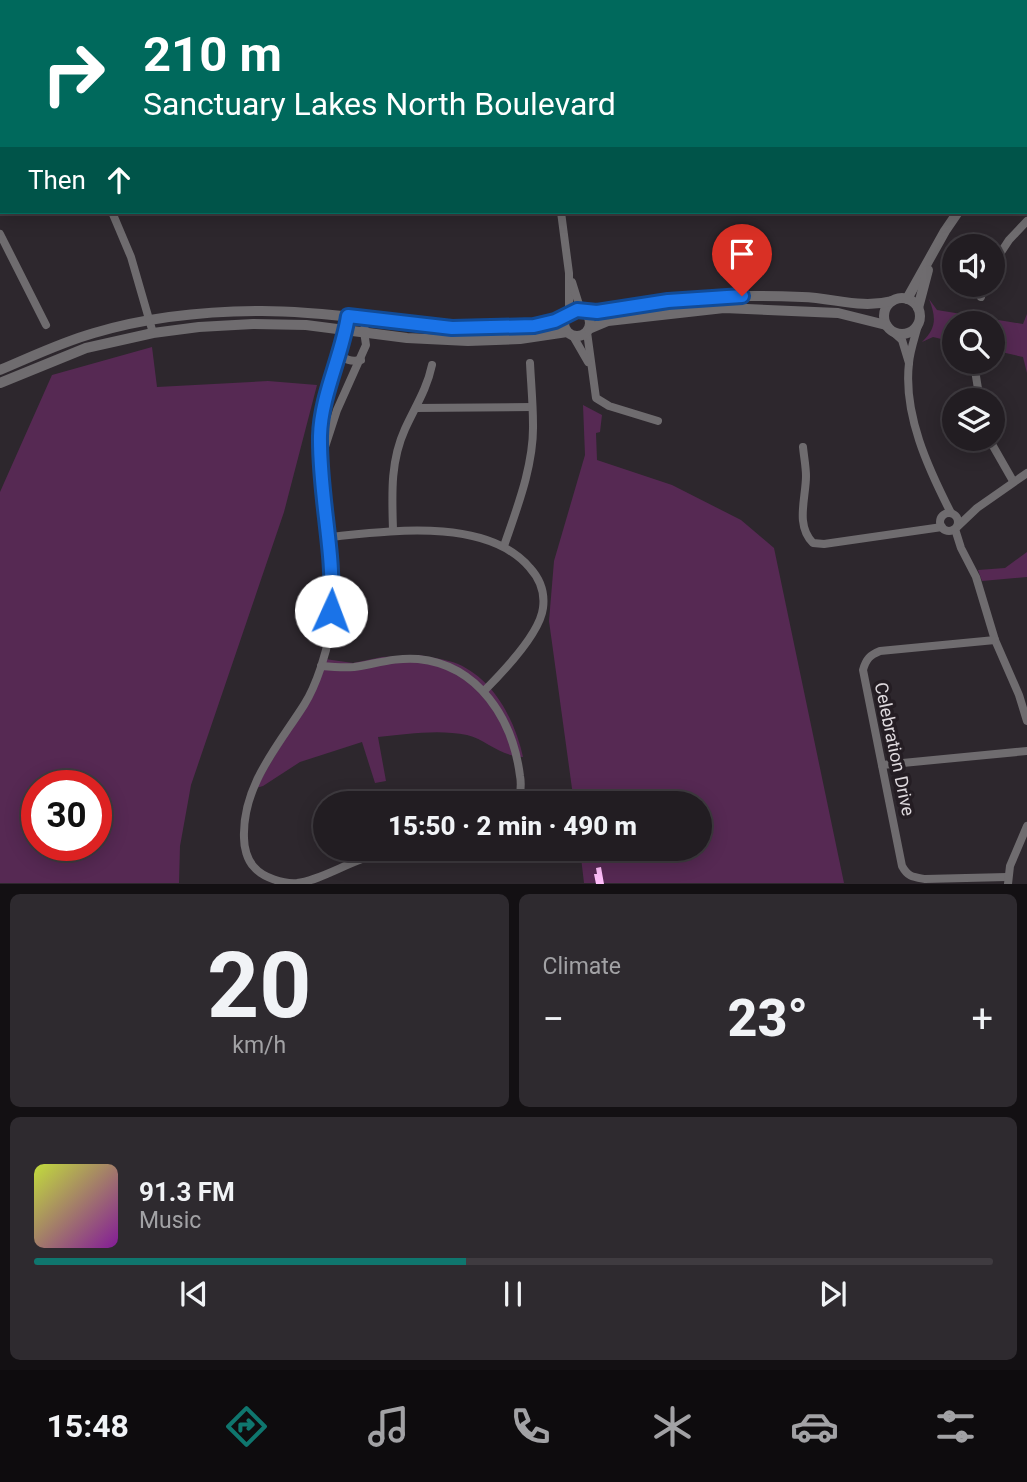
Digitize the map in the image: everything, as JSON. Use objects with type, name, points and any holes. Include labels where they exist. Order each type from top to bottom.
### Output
[{"type":"street","points":[[113,214],[131,257],[153,333]]},
{"type":"street","points":[[561,214],[569,273],[568,314],[564,321],[591,368]]},
{"type":"street","points":[[906,299],[957,214]]},
{"type":"street","points":[[1005,246],[1027,219]]},
{"type":"street","points":[[0,234],[46,325]]},
{"type":"street","points":[[909,363],[920,320],[919,308],[930,259]]},
{"type":"street","points":[[569,273],[582,311],[590,321],[588,330],[596,398],[609,406],[658,421]]},
{"type":"street","points":[[0,370],[92,333],[150,320],[206,313],[261,311],[348,316],[432,327],[492,327],[543,325],[582,311],[730,296],[805,297],[870,306],[906,299],[919,308]]},
{"type":"street","points":[[892,301],[885,309],[889,328],[902,340],[909,363],[914,419],[920,443],[940,491],[958,518],[956,528],[961,548],[980,588],[995,640],[1019,695],[1027,721]]},
{"type":"street","points":[[0,383],[86,348],[153,333],[253,324],[346,328],[407,338],[468,341],[570,334],[580,336],[608,321],[724,308],[838,313],[904,335],[918,326]]},
{"type":"street","points":[[348,316],[320,432],[333,588],[329,635],[321,666],[306,703],[269,755],[252,790],[244,827],[244,848],[253,867],[272,879],[297,883],[357,861]]},
{"type":"street","points":[[321,464],[337,410],[367,341],[364,331],[366,318]]},
{"type":"street","points":[[338,353],[344,358],[361,360]]},
{"type":"street","points":[[504,546],[519,505],[531,451],[533,425],[530,363]]},
{"type":"street","points":[[393,530],[391,484],[395,459],[404,430],[429,383],[432,365]]},
{"type":"street","points":[[416,408],[531,407]]},
{"type":"street","points":[[803,447],[806,473],[803,524],[806,536],[813,543],[832,543],[930,528],[942,523],[953,513],[977,508]]},
{"type":"street","points":[[996,451],[1013,481]]},
{"type":"street","points":[[942,523],[950,531],[956,528],[977,508],[1027,473]]},
{"type":"street","points":[[940,491],[942,523],[961,548]]},
{"type":"street","points":[[330,537],[393,530],[430,531],[474,537],[504,546],[524,561],[536,575],[542,590],[543,609],[536,627],[500,675],[484,691]]},
{"type":"street","name":"Celebration Drive","points":[[995,640],[880,652],[872,654],[865,661],[863,670],[902,866],[906,873],[911,877],[925,879],[1009,881]]},
{"type":"street","points":[[321,666],[352,667],[383,660],[419,659],[455,669],[484,691],[498,708],[511,739],[521,778],[520,791]]},
{"type":"street","points":[[882,765],[1027,751]]},
{"type":"street","points":[[1009,881],[1027,826]]},
{"type":"shaded area","points":[[929,299],[937,310],[943,311],[942,339],[933,337],[922,342],[933,327],[933,311]]},
{"type":"shaded area","points":[[1027,314],[1027,373],[1023,357],[1005,353],[1005,321],[1023,324]]},
{"type":"shaded area","points":[[152,347],[157,387],[268,381],[317,385],[284,512],[191,785],[180,846],[179,883],[0,883],[0,492],[52,375]]},
{"type":"shaded area","points":[[583,405],[602,415],[600,432],[596,433],[597,460],[672,485],[741,520],[774,548],[844,883],[584,883],[581,861],[712,861],[712,791],[572,791],[549,621],[554,561],[585,455]]},
{"type":"shaded area","points":[[1027,552],[1027,577],[982,581],[978,570],[1005,568]]},
{"type":"shaded area","points":[[419,655],[458,664],[482,680],[501,703],[515,729],[523,757],[507,754],[474,737],[456,733],[378,737],[386,781],[375,783],[362,742],[300,762],[256,788],[306,703],[325,659],[353,663],[382,657]]},
{"type":"building","points":[[601,867],[604,884],[596,884],[594,874],[597,874],[596,868]]},
{"type":"route","points":[[331,611],[332,565],[320,432],[348,316],[452,328],[534,326],[555,321],[577,310],[597,312],[704,297],[742,296]]}]
